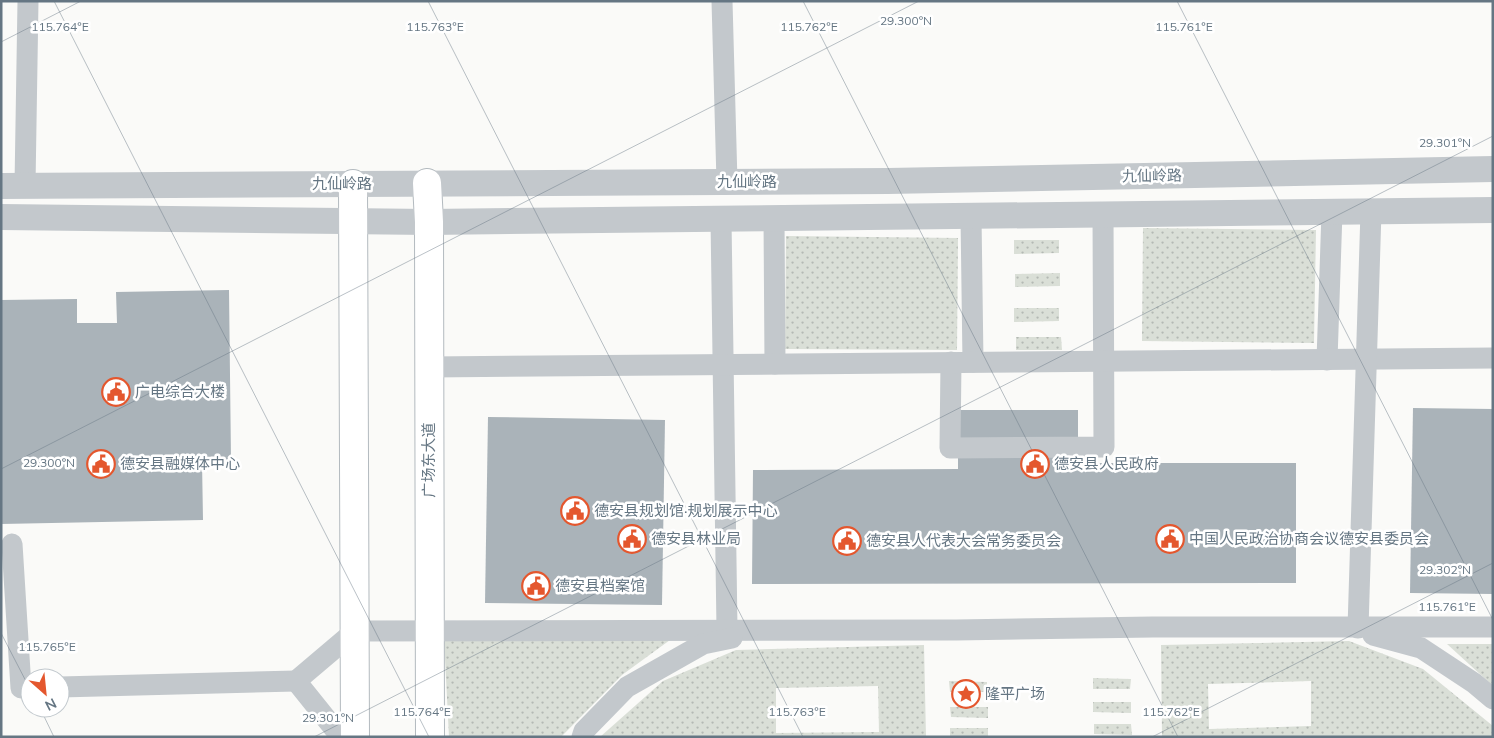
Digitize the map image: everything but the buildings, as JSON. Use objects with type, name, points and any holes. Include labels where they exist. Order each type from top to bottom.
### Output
[{"type":"main road","points":[[353,184],[355,737]]},
{"type":"main road","name":"广场东大道","points":[[426,184],[429,222],[430,737]]},
{"type":"street","points":[[13,185],[28,1]]},
{"type":"street","points":[[722,1],[727,182]]},
{"type":"street","name":"九仙岭路","points":[[13,185],[888,181],[1493,169]]},
{"type":"street","points":[[1,217],[429,222],[1493,210]]},
{"type":"street","points":[[1352,628],[1366,359],[1371,211]]},
{"type":"street","points":[[1327,360],[1332,212]]},
{"type":"street","points":[[951,362],[950,448],[1104,447],[1103,214]]},
{"type":"street","points":[[971,216],[973,362]]},
{"type":"street","points":[[721,218],[727,629]]},
{"type":"street","points":[[774,218],[775,364]]},
{"type":"street","points":[[429,367],[1493,358]]},
{"type":"street","points":[[12,544],[17,688]]},
{"type":"street","points":[[70,687],[296,681],[355,630],[956,630],[1153,627],[1493,627]]},
{"type":"street","points":[[1352,628],[1421,648],[1474,683],[1493,699]]},
{"type":"street","points":[[582,737],[584,730],[627,687],[703,644],[771,629]]},
{"type":"street","points":[[296,681],[341,737]]},
{"type":"shaded area","points":[[1143,228],[1316,230],[1314,343],[1142,341]]},
{"type":"shaded area","points":[[786,236],[958,238],[957,350],[785,349]]},
{"type":"shaded area","points":[[1014,240],[1059,240],[1059,253],[1014,254]]},
{"type":"shaded area","points":[[1060,273],[1060,286],[1015,287],[1015,274]]},
{"type":"shaded area","points":[[1014,308],[1059,308],[1059,321],[1014,322]]},
{"type":"shaded area","points":[[1016,337],[1061,337],[1062,350],[1016,350]]},
{"type":"shaded area","points":[[444,639],[670,640],[622,675],[561,737],[449,737]]},
{"type":"shaded area","points":[[1349,641],[1423,669],[1493,726],[1493,737],[1162,737],[1161,645]],"holes":[[[1311,681],[1311,726],[1209,729],[1208,684]]]},
{"type":"shaded area","points":[[1447,644],[1493,644],[1493,686]]},
{"type":"shaded area","points":[[924,645],[926,737],[600,737],[663,681],[736,650]],"holes":[[[878,686],[879,732],[776,733],[776,688]]]},
{"type":"shaded area","points":[[1093,678],[1131,679],[1130,689],[1093,689]]},
{"type":"shaded area","points":[[949,681],[987,682],[987,692],[950,692]]},
{"type":"shaded area","points":[[1093,702],[1131,702],[1131,713],[1093,712]]},
{"type":"shaded area","points":[[950,707],[988,707],[988,718],[951,717]]},
{"type":"shaded area","points":[[1094,724],[1131,724],[1132,735],[1094,734]]},
{"type":"shaded area","points":[[950,728],[988,728],[988,737],[950,737]]},
{"type":"place","name":"广电综合大楼","points":[[116,392]]},
{"type":"place","name":"德安县融媒体中心","points":[[101,464]]},
{"type":"place","name":"德安县人民政府","points":[[1035,464]]},
{"type":"place","name":"德安县规划馆·规划展示中心","points":[[575,511]]},
{"type":"place","name":"德安县林业局","points":[[632,539]]},
{"type":"place","name":"中国人民政治协商会议德安县委员会","points":[[1170,539]]},
{"type":"place","name":"德安县人代表大会常务委员会","points":[[847,541]]},
{"type":"place","name":"德安县档案馆","points":[[536,586]]},
{"type":"place","name":"隆平广场","points":[[966,694]]}]
